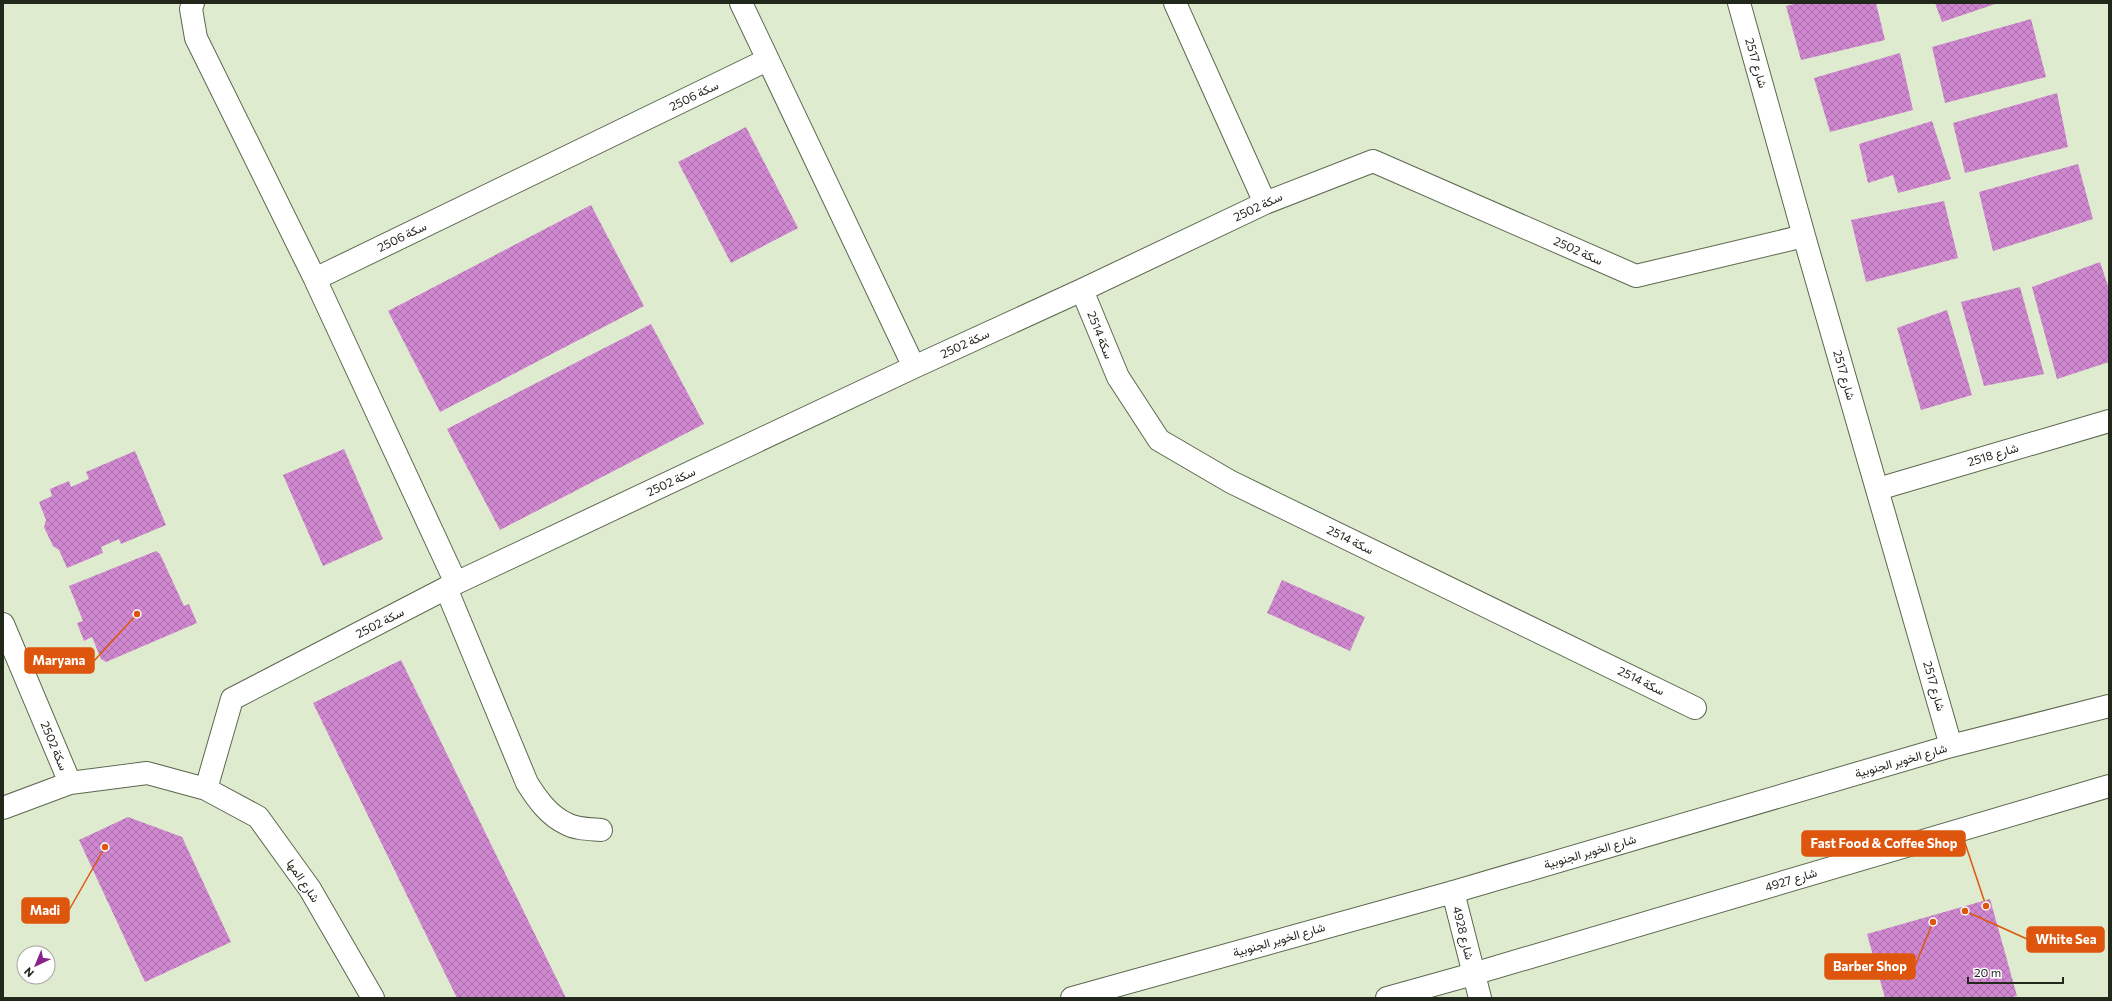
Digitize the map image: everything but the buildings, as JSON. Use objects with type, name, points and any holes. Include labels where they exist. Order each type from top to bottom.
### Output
[{"type":"street","points":[[193,3],[191,9],[196,38],[314,279],[451,586],[527,783],[535,797],[546,809],[567,825],[601,830]]},
{"type":"street","points":[[740,3],[914,367]]},
{"type":"street","points":[[1175,3],[1265,203]]},
{"type":"street","name":"2517 شارع","points":[[1740,3],[1804,236],[1951,746]]},
{"type":"street","name":"سكة 2506","points":[[314,279],[766,60]]},
{"type":"street","name":"2502 سكة","points":[[206,789],[232,699],[451,586],[914,367],[1082,290],[1265,203],[1373,161],[1636,276],[1804,236]]},
{"type":"street","name":"سكة 2514","points":[[1082,290],[1118,377],[1159,440],[1231,482],[1695,708]]},
{"type":"street","name":"2518 شارع","points":[[1878,489],[2109,421]]},
{"type":"street","name":"سكة 2502","points":[[3,624],[70,783],[146,772],[206,789]]},
{"type":"street","name":"شارع الخوير الجنوبية","points":[[1072,998],[1453,892],[1951,746],[2109,706]]},
{"type":"street","points":[[3,808],[70,783]]},
{"type":"street","name":"شارع 4927","points":[[1473,974],[2109,786]]},
{"type":"street","name":"شارع المها","points":[[206,789],[258,817],[310,889],[374,998]]},
{"type":"street","name":"4928 شارع","points":[[1453,892],[1480,998]]},
{"type":"street","name":"4928 شارع","points":[[1387,998],[1473,974]]},
{"type":"place","name":"Maryana","points":[[137,614]]},
{"type":"place","name":"Madi","points":[[105,847]]},
{"type":"place","name":"Fast Food & Coffee Shop","points":[[1986,906]]},
{"type":"place","name":"White Sea","points":[[1965,911]]},
{"type":"place","name":"Barber Shop","points":[[1933,922]]}]
